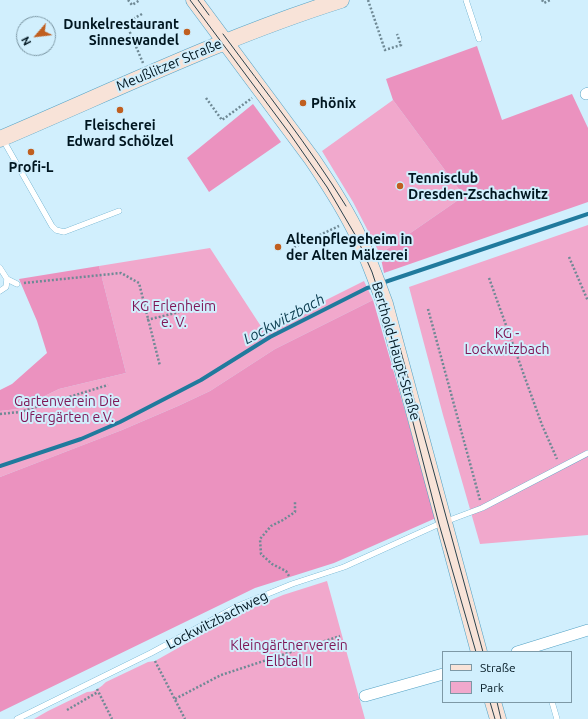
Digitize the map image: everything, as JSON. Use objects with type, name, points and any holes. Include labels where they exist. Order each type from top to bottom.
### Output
[{"type":"street","name":"Berthold-Haupt-Straße","points":[[194,0],[293,132],[330,185],[350,221],[374,272],[385,304],[479,651]]},
{"type":"street","name":"Meußlitzer Straße","points":[[1,138],[225,41],[341,0]]},
{"type":"street","points":[[524,651],[537,649],[588,630]]},
{"type":"street","points":[[365,696],[442,674]]},
{"type":"street","points":[[493,703],[498,719]]},
{"type":"lane","points":[[466,0],[480,39]]},
{"type":"lane","points":[[1,138],[52,226],[56,230],[64,232],[119,211]]},
{"type":"lane","points":[[0,268],[7,279],[17,284]]},
{"type":"lane","points":[[0,291],[6,286],[7,279]]},
{"type":"lane","name":"Lockwitzbachweg","points":[[17,719],[151,654],[238,606],[292,584],[344,567],[443,522],[482,508],[588,453]]},
{"type":"lane","points":[[552,703],[557,719]]},
{"type":"path","points":[[128,0],[132,6],[140,0]]},
{"type":"path","points":[[368,0],[385,50],[401,45],[397,34]]},
{"type":"path","points":[[542,0],[544,3],[550,0]]},
{"type":"path","points":[[142,14],[126,24],[148,74]]},
{"type":"path","points":[[206,98],[222,120],[262,91]]},
{"type":"path","points":[[294,247],[350,221]]},
{"type":"path","points":[[569,257],[588,301]]},
{"type":"path","points":[[17,284],[112,273],[121,273],[139,283],[147,320],[160,366]]},
{"type":"path","points":[[489,278],[542,425],[560,467]]},
{"type":"path","points":[[147,320],[179,312],[199,301]]},
{"type":"path","points":[[428,309],[482,508]]},
{"type":"path","points":[[0,414],[20,412],[108,385]]},
{"type":"path","points":[[292,584],[286,571],[272,564],[261,554],[260,539],[271,526],[295,512],[295,502]]},
{"type":"path","points":[[175,699],[221,675],[340,636]]},
{"type":"path","points":[[155,661],[185,719]]},
{"type":"path","points":[[67,710],[98,691],[112,719]]},
{"type":"green space","name":"Tennisclub Dresden-Zschachwitz","points":[[393,100],[464,196],[380,254],[353,202],[322,151]]},
{"type":"green space","name":"KG - Lockwitzbach","points":[[588,225],[588,535],[480,544],[443,415],[409,287]]},
{"type":"green space","points":[[210,248],[264,331],[364,281],[373,300],[275,349],[210,391],[122,430],[0,477],[0,411],[18,409],[59,389],[126,373],[99,266]]},
{"type":"green space","name":"Kleingärtnerverein Elbtal II","points":[[327,581],[365,719],[34,719],[87,692],[95,690],[106,682],[148,662],[155,661],[240,613],[283,595]]},
{"type":"shaded area","points":[[477,46],[502,120],[572,94],[588,128],[588,202],[384,273],[380,254],[464,196],[393,100],[386,79]]},
{"type":"shaded area","points":[[253,104],[281,142],[209,192],[187,158]]},
{"type":"shaded area","points":[[99,266],[126,373],[59,389],[18,409],[0,411],[0,390],[12,384],[47,353],[37,321],[19,279]]},
{"type":"shaded area","points":[[373,300],[436,518],[334,563],[255,588],[0,712],[0,477],[122,430],[210,391],[275,349]]},
{"type":"waterway","name":"Lockwitzbach","points":[[382,283],[588,214]]},
{"type":"waterway","name":"Lockwitzbach","points":[[0,466],[81,439],[120,422],[201,380],[270,337],[367,288],[375,286]]},
{"type":"tram line","points":[[190,0],[290,134],[327,187],[357,238],[372,272],[383,305],[439,524],[476,651]]},
{"type":"tram line","points":[[198,0],[209,15]]},
{"type":"tram line","points":[[223,34],[302,140],[346,206]]},
{"type":"tram line","points":[[400,348],[483,651]]},
{"type":"tram line","points":[[490,703],[495,719]]},
{"type":"tram line","points":[[497,703],[501,719]]},
{"type":"place","name":"Dunkelrestaurant Sinneswandel","points":[[187,32]]},
{"type":"place","name":"Phönix","points":[[303,103]]},
{"type":"place","name":"Fleischerei Edward Schölzel","points":[[120,110]]},
{"type":"place","name":"Profi-L","points":[[31,152]]},
{"type":"place","name":"Tennisclub Dresden-Zschachwitz","points":[[400,186]]},
{"type":"place","name":"Altenpflegeheim in der Alten Mälzerei","points":[[278,247]]},
{"type":"park label","name":"KG Erlenheim e. V.","points":[[174,314]]},
{"type":"park label","name":"Gartenverein Die Ufergärten e.V.","points":[[67,410]]}]
